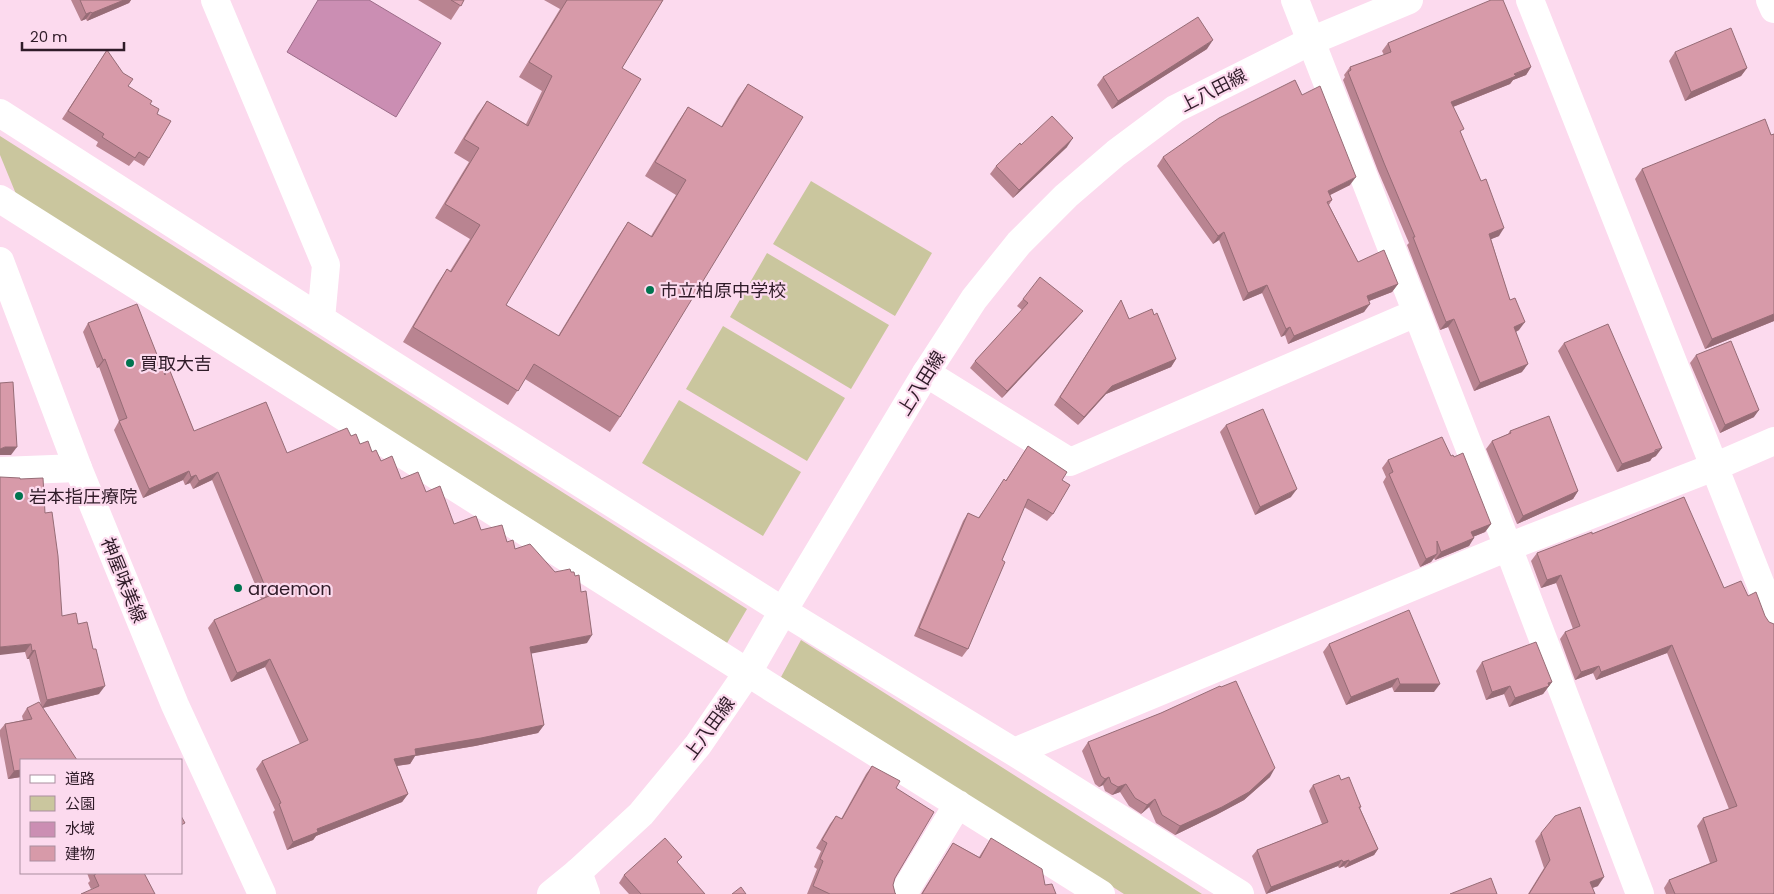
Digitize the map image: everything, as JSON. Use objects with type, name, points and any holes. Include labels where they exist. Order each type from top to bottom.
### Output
[{"type":"street","points":[[215,0],[326,265],[321,319]]},
{"type":"street","points":[[1295,0],[1508,547],[1640,894]]},
{"type":"street","name":"上八田線","points":[[551,894],[582,883],[698,745],[748,672],[926,374],[974,299],[1018,243],[1066,196],[1116,152],[1175,110],[1311,41],[1409,0]]},
{"type":"street","points":[[1530,0],[1774,618]]},
{"type":"street","points":[[1770,0],[1774,9]]},
{"type":"street","points":[[0,114],[783,611],[1014,752],[1240,894]]},
{"type":"street","points":[[0,199],[1101,894]]},
{"type":"street","name":"神屋味美線","points":[[0,261],[78,468],[176,705],[262,894]]},
{"type":"street","points":[[926,374],[1070,462],[1416,313]]},
{"type":"street","points":[[1014,752],[1508,547],[1714,467],[1774,441]]},
{"type":"street","points":[[0,471],[78,468]]},
{"type":"street","points":[[903,894],[958,804]]},
{"type":"green space","points":[[0,136],[747,609],[727,643],[16,194],[0,155]]},
{"type":"green space","points":[[811,181],[932,253],[895,316],[773,244]]},
{"type":"green space","points":[[767,253],[889,325],[851,389],[730,317]]},
{"type":"green space","points":[[723,326],[845,398],[807,461],[686,389]]},
{"type":"green space","points":[[679,400],[801,472],[763,536],[642,463]]},
{"type":"green space","points":[[801,640],[1202,894],[1124,894],[781,677]]},
{"type":"water","points":[[318,0],[369,0],[441,43],[396,117],[287,52]]},
{"type":"building","points":[[80,0],[124,0],[86,14]]},
{"type":"building","points":[[451,0],[464,0],[461,6]]},
{"type":"building","points":[[567,0],[663,0],[622,68],[641,79],[506,305],[559,336],[628,222],[652,237],[686,180],[655,162],[688,107],[722,127],[748,84],[803,117],[620,417],[534,364],[518,391],[413,327],[447,269],[451,272],[480,225],[445,204],[479,148],[464,139],[487,101],[528,126],[552,76],[529,62]]},
{"type":"building","points":[[1491,0],[1503,0],[1531,67],[1514,74],[1516,76],[1451,102],[1464,129],[1460,131],[1481,181],[1486,179],[1504,228],[1489,234],[1510,300],[1515,298],[1525,322],[1514,327],[1528,364],[1480,383],[1454,319],[1446,322],[1413,237],[1415,237],[1348,72],[1351,70],[1350,67],[1391,52],[1388,43]]},
{"type":"building","points":[[1198,17],[1213,40],[1118,101],[1103,77]]},
{"type":"building","points":[[1731,28],[1747,68],[1691,92],[1675,52]]},
{"type":"building","points":[[107,50],[123,73],[133,79],[128,86],[152,101],[150,104],[159,109],[157,114],[171,121],[149,158],[139,152],[135,158],[102,137],[104,134],[68,111]]},
{"type":"building","points":[[1295,80],[1302,95],[1320,86],[1356,177],[1328,191],[1332,200],[1327,202],[1358,262],[1384,250],[1398,284],[1367,296],[1370,304],[1294,336],[1290,327],[1286,329],[1267,285],[1248,293],[1224,232],[1218,236],[1163,157],[1219,118]]},
{"type":"building","points":[[1052,116],[1073,138],[1019,190],[996,166]]},
{"type":"building","points":[[1765,119],[1771,135],[1774,134],[1774,314],[1712,339],[1642,169]]},
{"type":"building","points":[[1040,277],[1083,311],[1007,391],[975,361],[1028,303],[1023,299]]},
{"type":"building","points":[[1121,300],[1129,319],[1152,309],[1154,315],[1157,313],[1176,359],[1112,386],[1084,417],[1060,397]]},
{"type":"building","points":[[137,304],[165,375],[168,366],[194,431],[266,402],[287,453],[347,428],[351,436],[356,434],[360,444],[368,441],[372,452],[376,450],[381,461],[392,456],[401,479],[418,472],[426,492],[440,486],[454,524],[476,516],[481,530],[502,525],[507,542],[513,540],[515,549],[530,544],[555,572],[570,569],[571,572],[574,572],[575,576],[579,575],[581,592],[586,591],[592,635],[530,647],[544,725],[415,749],[416,755],[394,759],[408,794],[317,829],[318,832],[293,842],[279,804],[281,803],[262,761],[308,740],[270,659],[237,673],[214,620],[269,596],[218,472],[199,481],[196,475],[191,477],[189,471],[149,489],[119,421],[127,418],[105,359],[103,360],[88,323]]},
{"type":"building","points":[[1608,324],[1662,448],[1622,464],[1564,343]]},
{"type":"building","points":[[1731,341],[1759,410],[1725,425],[1696,355]]},
{"type":"building","points":[[13,382],[17,447],[0,449],[0,383]]},
{"type":"building","points":[[1263,409],[1297,489],[1260,507],[1226,425]]},
{"type":"building","points":[[1549,416],[1578,491],[1523,516],[1492,441],[1511,433],[1510,431]]},
{"type":"building","points":[[1442,437],[1451,456],[1453,455],[1454,457],[1463,453],[1491,524],[1471,532],[1474,538],[1441,552],[1437,541],[1437,554],[1426,559],[1389,474],[1393,472],[1388,460]]},
{"type":"building","points":[[1028,446],[1067,472],[1062,480],[1070,485],[1053,514],[1028,499],[1002,560],[1005,562],[968,649],[919,628],[968,513],[979,518],[1004,479],[1006,481]]},
{"type":"building","points":[[0,477],[20,479],[43,478],[45,513],[52,512],[58,556],[62,616],[76,613],[78,624],[87,622],[93,649],[96,649],[105,686],[47,700],[35,650],[32,651],[31,644],[0,647]]},
{"type":"building","points":[[1684,497],[1724,588],[1741,581],[1748,596],[1756,592],[1765,616],[1769,622],[1774,624],[1774,894],[1675,894],[1669,880],[1717,861],[1703,818],[1737,806],[1672,645],[1601,672],[1599,666],[1581,672],[1565,632],[1580,626],[1561,575],[1547,580],[1537,553],[1592,532],[1592,534]]},
{"type":"building","points":[[1409,610],[1440,684],[1400,684],[1398,678],[1351,697],[1329,644]]},
{"type":"building","points":[[1536,642],[1552,682],[1548,683],[1549,686],[1515,698],[1510,686],[1492,692],[1482,662]]},
{"type":"building","points":[[1236,681],[1275,768],[1249,792],[1222,807],[1180,826],[1162,815],[1155,799],[1147,805],[1135,798],[1126,784],[1118,787],[1111,783],[1109,777],[1105,779],[1101,776],[1088,742]]},
{"type":"building","points":[[39,702],[76,759],[20,759],[20,770],[14,771],[5,724],[32,719],[27,708]]},
{"type":"building","points":[[872,766],[900,781],[896,788],[934,812],[895,878],[893,885],[896,894],[830,894],[813,886],[823,861],[820,859],[827,843],[822,840],[836,816],[842,819]]},
{"type":"building","points":[[1339,775],[1341,780],[1349,777],[1361,807],[1359,807],[1378,849],[1349,862],[1349,860],[1343,862],[1342,860],[1271,887],[1257,850],[1328,822],[1313,785]]},
{"type":"building","points":[[1580,807],[1604,877],[1590,882],[1595,894],[1529,894],[1550,860],[1541,833],[1555,816]]},
{"type":"building","points":[[665,838],[682,857],[677,862],[705,894],[641,894],[624,875]]},
{"type":"building","points":[[991,838],[1042,869],[1045,885],[1052,884],[1056,894],[922,894],[953,843],[980,858]]},
{"type":"building","points":[[145,874],[155,894],[81,894],[99,886],[94,875]]},
{"type":"building","points":[[1491,878],[1497,894],[1450,894]]},
{"type":"building","points":[[741,887],[746,894],[732,894]]},
{"type":"place","name":"市立柏原中学校","points":[[650,290]]},
{"type":"place","name":"買取大吉","points":[[130,363]]},
{"type":"place","name":"岩本指圧療院","points":[[19,496]]},
{"type":"place","name":"araemon","points":[[238,588]]}]
